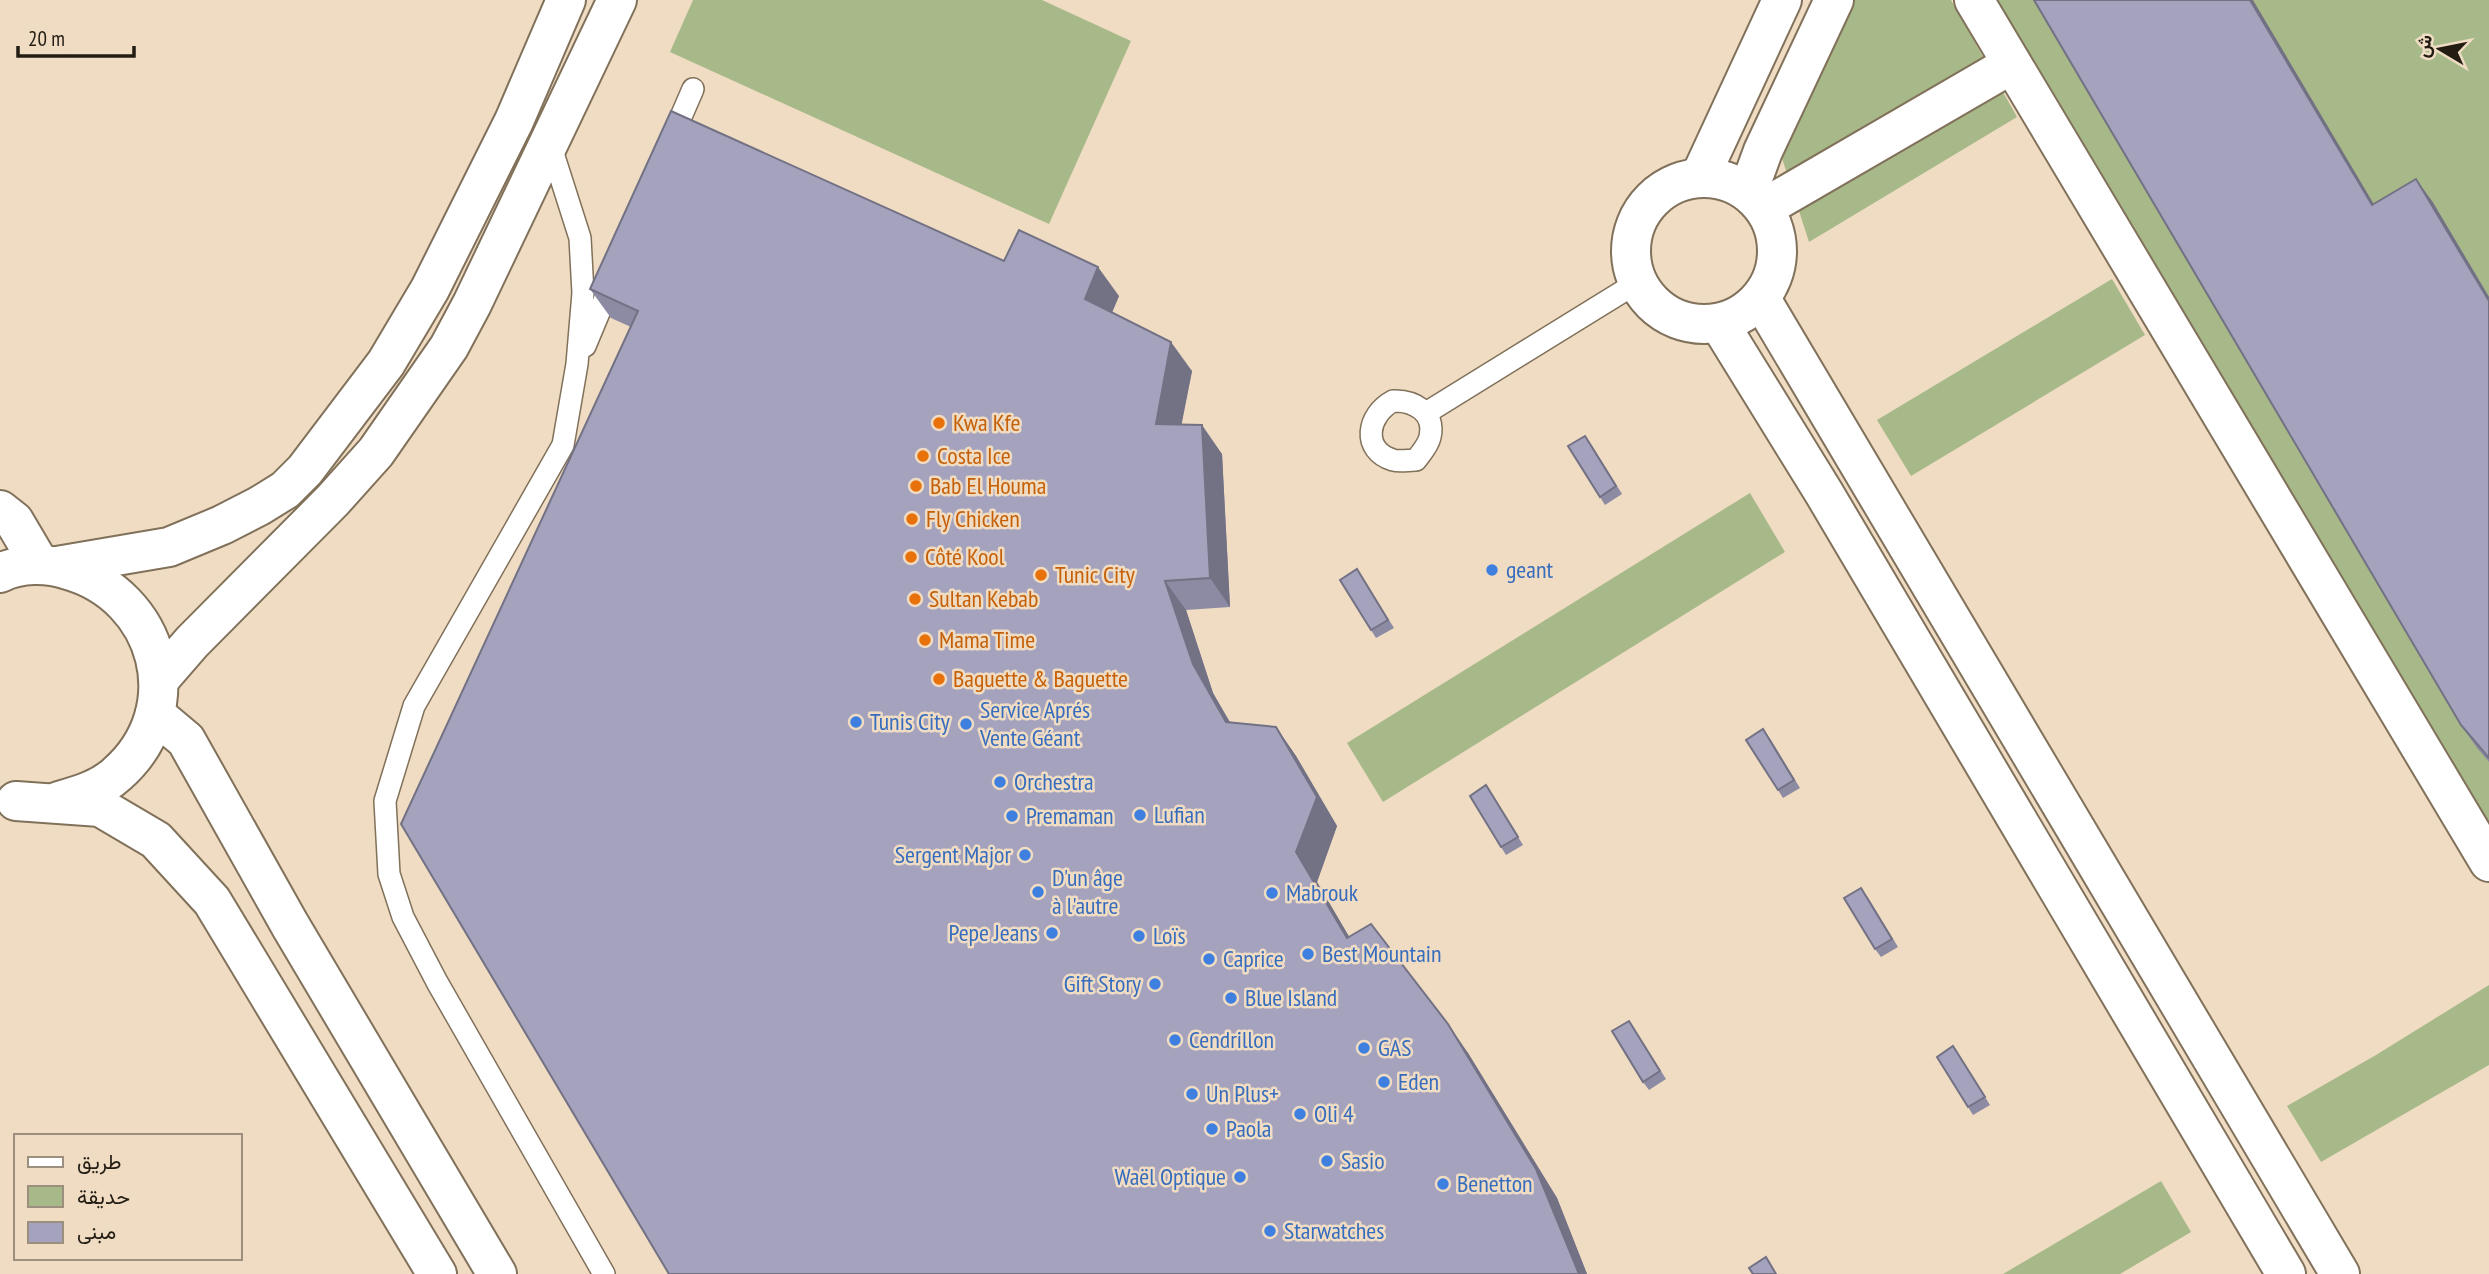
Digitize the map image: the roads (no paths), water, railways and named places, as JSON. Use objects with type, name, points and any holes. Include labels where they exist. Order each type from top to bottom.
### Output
[{"type":"street","points":[[0,573],[7,569],[49,566],[169,547],[222,525],[285,490],[304,470],[386,363],[430,289],[514,121],[566,0]]},
{"type":"street","points":[[8,798],[52,803],[86,794],[117,775],[140,747],[157,697],[192,642],[333,500],[376,452],[449,347],[617,0]]},
{"type":"street","points":[[1700,177],[1782,0]]},
{"type":"street","points":[[1756,200],[1763,151],[1834,0]]},
{"type":"street","points":[[1974,0],[2489,862]]},
{"type":"street","points":[[1756,200],[2012,64]]},
{"type":"street","points":[[1700,177],[1726,180],[1756,200],[1774,229],[1777,262],[1769,285],[1760,299],[1740,315],[1719,323],[1698,324],[1677,319],[1655,306],[1638,282],[1632,262],[1632,237],[1640,215],[1654,197],[1669,186],[1700,177]]},
{"type":"street","points":[[1760,299],[2340,1274]]},
{"type":"street","points":[[1719,323],[1831,505],[2286,1274]]},
{"type":"street","points":[[0,510],[15,521],[49,566],[89,576],[117,594],[139,618],[153,648],[157,697],[186,740],[290,925],[497,1274]]},
{"type":"street","points":[[8,798],[100,807],[156,840],[212,901],[437,1274]]},
{"type":"lane","points":[[661,164],[693,89]]},
{"type":"lane","points":[[549,142],[580,238],[583,293],[577,364],[563,445],[414,706],[386,801],[389,874],[403,917],[437,982],[604,1274]]},
{"type":"lane","points":[[577,364],[619,264]]},
{"type":"lane","points":[[1426,414],[1638,282]]},
{"type":"place","name":"Kwa Kfe","points":[[939,423]]},
{"type":"place","name":"Costa Ice","points":[[923,456]]},
{"type":"place","name":"Bab El Houma","points":[[916,486]]},
{"type":"place","name":"Fly Chicken","points":[[912,519]]},
{"type":"place","name":"Côté Kool","points":[[911,557]]},
{"type":"place","name":"geant","points":[[1492,570]]},
{"type":"place","name":"Tunic City","points":[[1041,575]]},
{"type":"place","name":"Sultan Kebab","points":[[915,599]]},
{"type":"place","name":"Mama Time","points":[[925,640]]},
{"type":"place","name":"Baguette & Baguette","points":[[939,679]]},
{"type":"place","name":"Tunis City","points":[[856,722]]},
{"type":"place","name":"Service Aprés Vente Géant","points":[[966,724]]},
{"type":"place","name":"Orchestra","points":[[1000,782]]},
{"type":"place","name":"Lufian","points":[[1140,815]]},
{"type":"place","name":"Premaman","points":[[1012,816]]},
{"type":"place","name":"Sergent Major","points":[[1025,855]]},
{"type":"place","name":"D'un âge à l'autre","points":[[1038,892]]},
{"type":"place","name":"Mabrouk","points":[[1272,893]]},
{"type":"place","name":"Pepe Jeans","points":[[1052,933]]},
{"type":"place","name":"Loïs","points":[[1139,936]]},
{"type":"place","name":"Best Mountain","points":[[1308,954]]},
{"type":"place","name":"Caprice","points":[[1209,959]]},
{"type":"place","name":"Gift Story","points":[[1155,984]]},
{"type":"place","name":"Blue Island","points":[[1231,998]]},
{"type":"place","name":"Cendrillon","points":[[1175,1040]]},
{"type":"place","name":"GAS","points":[[1364,1048]]},
{"type":"place","name":"Eden","points":[[1384,1082]]},
{"type":"place","name":"Un Plus+","points":[[1192,1094]]},
{"type":"place","name":"Oli 4","points":[[1300,1114]]},
{"type":"place","name":"Paola","points":[[1212,1129]]},
{"type":"place","name":"Sasio","points":[[1327,1161]]},
{"type":"place","name":"Waël Optique","points":[[1240,1177]]},
{"type":"place","name":"Benetton","points":[[1443,1184]]},
{"type":"place","name":"Starwatches","points":[[1270,1231]]}]
